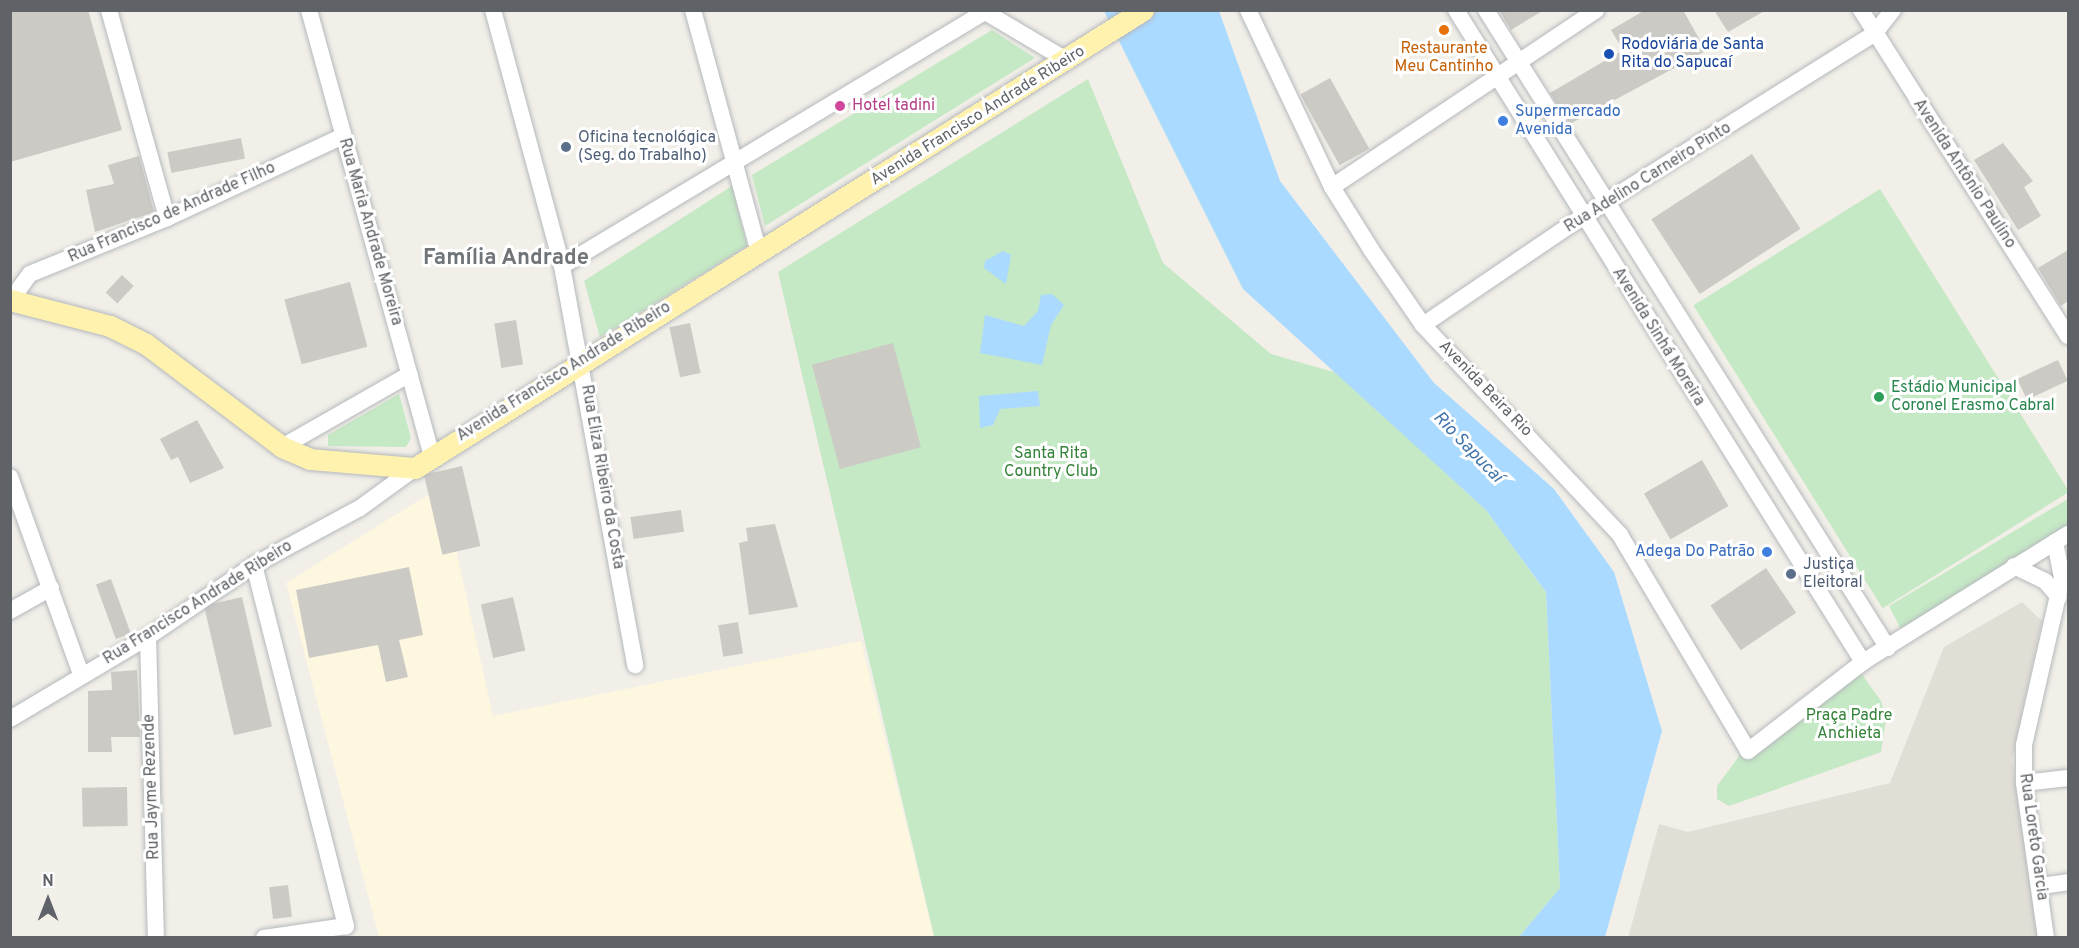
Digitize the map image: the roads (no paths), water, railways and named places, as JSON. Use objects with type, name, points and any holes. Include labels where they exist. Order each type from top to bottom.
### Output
[{"type":"main road","name":"Avenida Francisco Andrade Ribeiro","points":[[415,468],[431,454],[1068,61],[1143,10]]},
{"type":"main road","points":[[11,300],[110,326],[146,344],[282,447],[346,466],[415,468]]},
{"type":"street","points":[[109,10],[167,218]]},
{"type":"street","name":"Rua Maria Andrade Moreira","points":[[309,10],[431,454]]},
{"type":"street","name":"Rua Eliza Ribeiro da Costa","points":[[493,10],[562,266],[582,362],[635,665]]},
{"type":"street","points":[[693,10],[737,163],[759,253]]},
{"type":"street","name":"Avenida Beira Rio","points":[[1248,10],[1332,187],[1423,325],[1620,535],[1748,751],[1863,662]]},
{"type":"street","name":"Avenida Sinhá Moreira","points":[[1456,10],[1582,217],[1863,662]]},
{"type":"street","name":"Avenida Sinhá Moreira","points":[[1486,10],[1677,320],[1888,648]]},
{"type":"street","points":[[1332,187],[1596,10]]},
{"type":"street","name":"Avenida Antônio Paulino","points":[[1861,10],[1874,34],[2068,336]]},
{"type":"street","name":"Rua Adelino Carneiro Pinto","points":[[1423,325],[1582,217],[1874,34],[1893,10]]},
{"type":"street","points":[[562,266],[737,163],[983,11],[1068,61]]},
{"type":"street","name":"Rua Francisco de Andrade Filho","points":[[11,300],[30,274],[167,218],[343,135]]},
{"type":"street","points":[[1656,334],[1677,320]]},
{"type":"street","points":[[282,447],[410,374]]},
{"type":"street","name":"Rua Francisco Andrade Ribeiro","points":[[10,719],[81,674],[148,637],[254,565],[360,508],[415,468]]},
{"type":"street","points":[[10,477],[81,674]]},
{"type":"street","points":[[1863,662],[2062,538]]},
{"type":"street","name":"Rua Loreto Garcia","points":[[2046,938],[2041,886],[2024,783],[2024,745],[2059,597],[2062,538]]},
{"type":"street","points":[[254,565],[346,926],[264,938]]},
{"type":"street","points":[[2014,566],[2045,581],[2059,597]]},
{"type":"street","points":[[10,611],[51,588]]},
{"type":"street","name":"Rua Jayme Rezende","points":[[148,637],[156,938]]},
{"type":"street","points":[[2024,783],[2068,778]]},
{"type":"street","points":[[2041,886],[2068,882]]},
{"type":"water","name":"Rio Sapucaí","points":[[1104,11],[1219,11],[1280,181],[1434,383],[1554,489],[1614,572],[1662,731],[1605,937],[1519,937],[1560,888],[1546,592],[1486,510],[1243,289]]},
{"type":"water","points":[[1003,251],[1011,255],[1006,284],[984,268],[985,261]]},
{"type":"water","points":[[1052,294],[1064,305],[1051,325],[1042,365],[980,353],[985,315],[1024,326],[1038,311],[1041,295]]},
{"type":"water","points":[[1038,391],[1040,406],[1000,409],[993,425],[980,428],[979,396]]},
{"type":"place","name":"Restaurante Meu Cantinho","points":[[1444,30]]},
{"type":"place","name":"Rodoviária de Santa Rita do Sapucaí","points":[[1609,54]]},
{"type":"place","name":"Hotel tadini","points":[[840,106]]},
{"type":"place","name":"Supermercado Avenida","points":[[1503,121]]},
{"type":"place","name":"Oficina tecnológica (Seg. do Trabalho)","points":[[566,147]]},
{"type":"place","name":"Estádio Municipal Coronel Erasmo Cabral","points":[[1879,397]]},
{"type":"place","name":"Adega Do Patrão","points":[[1767,552]]},
{"type":"place","name":"Justiça Eleitoral","points":[[1791,574]]},
{"type":"district","name":"Família Andrade","points":[[506,259]]},
{"type":"park label","name":"Santa Rita Country Club","points":[[1051,463]]},
{"type":"park label","name":"Praça Padre Anchieta","points":[[1849,725]]}]
